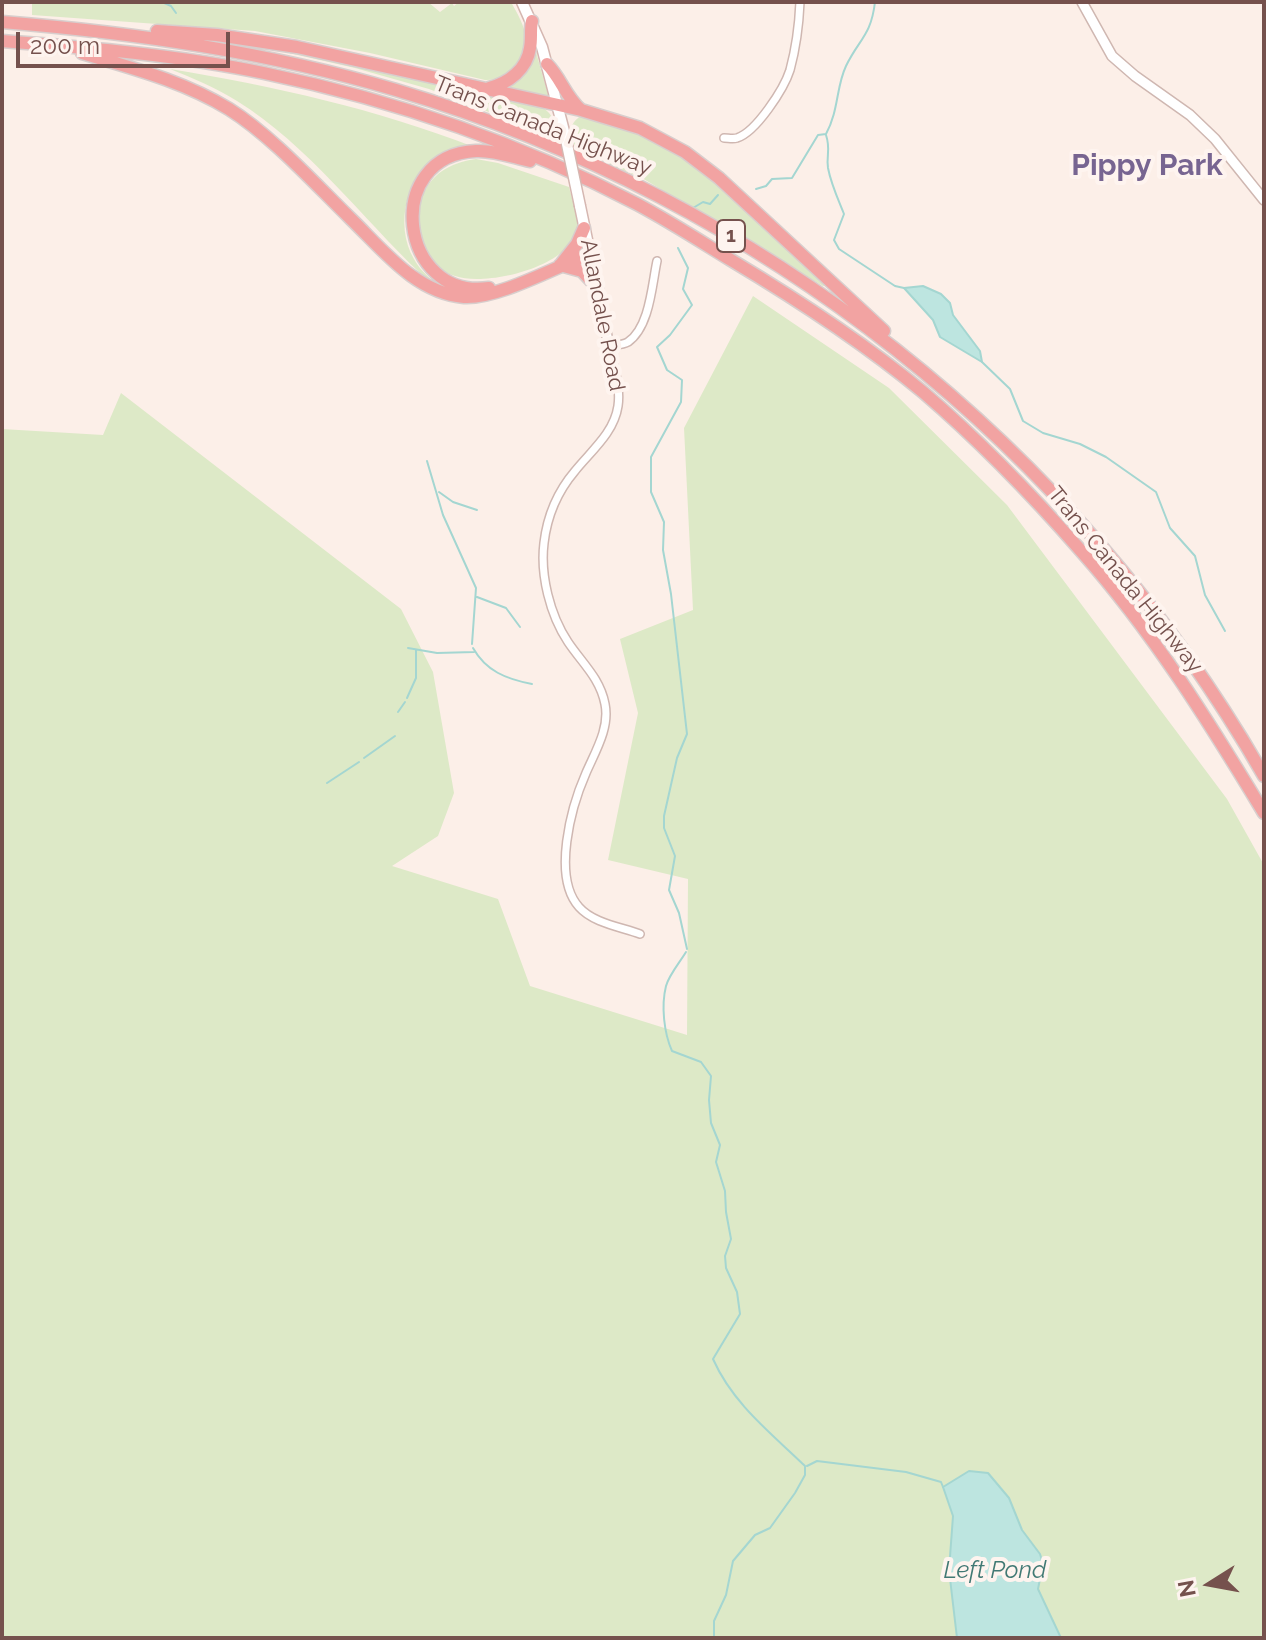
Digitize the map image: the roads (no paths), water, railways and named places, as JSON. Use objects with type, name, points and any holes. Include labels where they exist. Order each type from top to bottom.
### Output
[{"type":"highway","points":[[488,89],[511,79],[524,64],[530,49],[532,21]]},
{"type":"highway","name":"Trans Canada Highway","points":[[2,22],[103,30],[250,54],[385,87],[466,114],[621,175],[762,254],[823,294],[951,394],[1037,474],[1133,585],[1217,698],[1264,776]]},
{"type":"highway","points":[[103,30],[109,27],[261,40],[581,110],[640,128],[696,159],[743,199],[951,394]]},
{"type":"highway","name":"Trans Canada Highway","points":[[2,41],[190,60],[347,92],[421,114],[568,171],[639,205],[795,298],[923,392],[1034,499],[1135,617],[1185,684],[1264,813]]},
{"type":"highway","points":[[61,46],[137,67],[230,110],[281,151],[392,260],[420,282],[446,293],[469,297],[492,293],[590,254]]},
{"type":"highway","points":[[547,64],[555,72],[564,93],[581,110]]},
{"type":"highway","points":[[514,284],[480,289],[452,283],[434,273],[415,242],[412,228],[411,211],[419,186],[446,158],[474,151],[491,151],[568,171]]},
{"type":"highway","points":[[560,265],[577,244],[584,228]]},
{"type":"highway","points":[[560,265],[582,271],[597,287]]},
{"type":"main road","name":"Allandale Road","points":[[522,2],[547,64],[590,254]]},
{"type":"street","points":[[724,138],[737,138],[745,132],[758,121],[782,89],[796,45],[800,2]]},
{"type":"street","points":[[1082,2],[1112,56],[1197,121],[1264,200]]},
{"type":"street","name":"Allandale Road","points":[[590,254],[618,387],[617,413],[602,441],[563,488],[547,526],[543,560],[550,602],[559,627],[597,680],[606,708],[603,731],[572,813],[566,881],[572,896],[588,915],[640,934]]},
{"type":"street","points":[[609,346],[624,344],[637,332],[643,321],[657,261]]},
{"type":"water","points":[[923,286],[941,294],[950,303],[953,315],[980,351],[982,362],[940,337],[933,320],[904,288]]},
{"type":"water","name":"Left Pond","points":[[969,1471],[988,1473],[1009,1498],[1022,1530],[1040,1554],[1043,1564],[1038,1589],[1061,1638],[957,1638],[949,1570],[953,1516],[943,1487]]},
{"type":"waterway","points":[[162,2],[171,6],[176,13]]},
{"type":"waterway","points":[[756,189],[766,186],[772,179],[792,178],[818,135],[826,134],[843,74],[867,30],[875,2]]},
{"type":"waterway","points":[[826,135],[829,174],[844,214],[834,240],[839,249],[895,286],[904,288]]},
{"type":"waterway","points":[[693,208],[703,202],[710,204],[718,195]]},
{"type":"waterway","points":[[678,248],[688,268],[683,289],[692,305],[657,347],[667,370],[682,380],[681,402],[651,457],[651,492],[664,522],[663,550],[687,734],[677,758],[664,816],[664,828],[675,856],[669,890],[679,913],[687,949]]},
{"type":"waterway","points":[[982,362],[1010,389],[1023,421],[1043,433],[1080,444],[1106,457],[1156,492],[1170,528],[1195,556],[1205,595],[1225,631]]},
{"type":"waterway","points":[[427,461],[443,515],[476,588],[472,644]]},
{"type":"waterway","points":[[439,492],[453,502],[477,510]]},
{"type":"waterway","points":[[477,597],[506,608],[520,627]]},
{"type":"waterway","points":[[408,648],[437,653],[474,652]]},
{"type":"waterway","points":[[473,648],[484,663],[498,673],[532,684]]},
{"type":"waterway","points":[[407,698],[416,678],[416,650]]},
{"type":"waterway","points":[[398,712],[405,702]]},
{"type":"waterway","points":[[364,758],[395,736]]},
{"type":"waterway","points":[[327,783],[359,762]]},
{"type":"waterway","points":[[686,952],[666,986],[665,1028],[672,1051],[701,1062],[711,1076],[711,1123],[720,1145],[716,1162],[725,1191],[731,1239],[725,1256],[726,1268],[737,1292],[740,1314],[713,1359],[742,1404],[805,1466]]},
{"type":"waterway","points":[[807,1466],[817,1461],[906,1472],[941,1482],[943,1487]]},
{"type":"waterway","points":[[714,1638],[714,1621],[726,1595],[733,1561],[755,1535],[770,1528],[795,1493],[805,1475],[805,1467]]},
{"type":"district","name":"Pippy Park","points":[[1147,166]]}]
